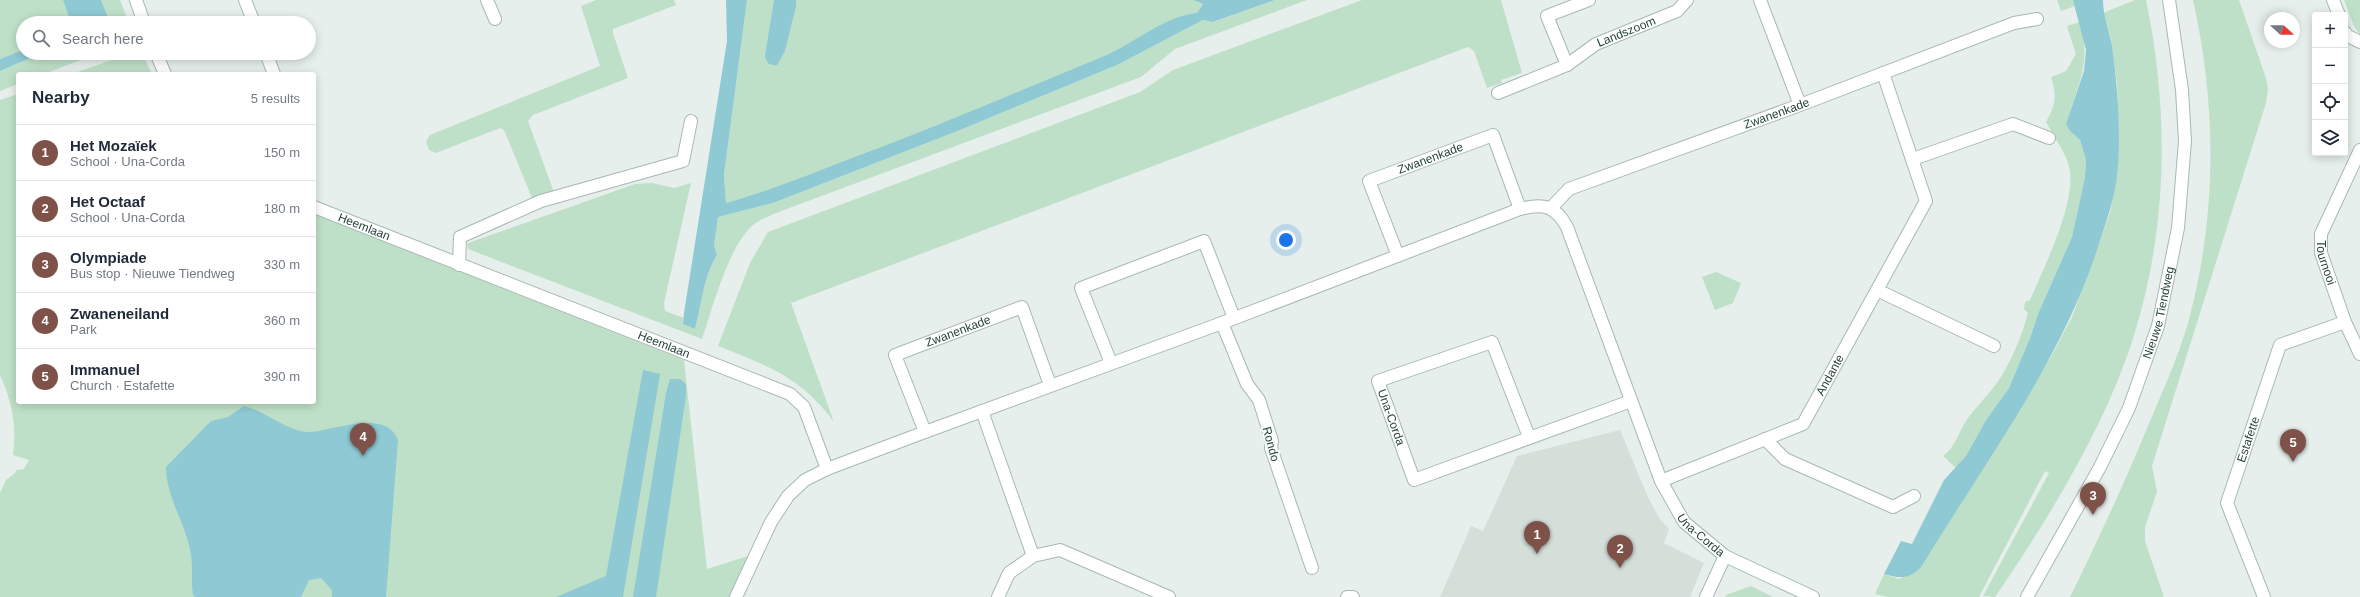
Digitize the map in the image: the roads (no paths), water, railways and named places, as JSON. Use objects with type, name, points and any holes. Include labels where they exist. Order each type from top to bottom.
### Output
[{"type":"street","points":[[136,0],[142,16]]},
{"type":"street","points":[[245,0],[251,16]]},
{"type":"street","points":[[487,0],[495,19]]},
{"type":"street","points":[[1567,65],[1547,16],[1589,0]]},
{"type":"street","name":"Landszoom","points":[[1498,93],[1567,65],[1596,44],[1677,11],[1686,0]]},
{"type":"street","points":[[1760,0],[1800,105]]},
{"type":"street","name":"Nieuwe Tiendweg","points":[[2027,597],[2100,467],[2129,408],[2158,326],[2178,228],[2185,140],[2182,90],[2169,0]]},
{"type":"street","points":[[2334,0],[2338,12]]},
{"type":"street","name":"Zwanenkade","points":[[1551,208],[1569,189],[1800,105],[2014,23],[2037,19]]},
{"type":"street","points":[[2348,36],[2360,42]]},
{"type":"street","points":[[159,60],[164,72]]},
{"type":"street","points":[[269,60],[273,72]]},
{"type":"street","name":"Andante","points":[[1661,481],[1803,424],[1926,201],[1883,73]]},
{"type":"street","points":[[459,265],[460,237],[541,201],[683,161],[691,121]]},
{"type":"street","points":[[1913,159],[2013,124],[2049,138]]},
{"type":"street","name":"Zwanenkade","points":[[1398,256],[1369,181],[1493,135],[1520,209]]},
{"type":"street","name":"Tournooi","points":[[2360,150],[2321,234],[2321,253],[2345,322],[2360,354]]},
{"type":"street","points":[[736,597],[771,522],[788,496],[805,480],[827,469],[1050,385],[1222,323],[1520,209],[1531,206],[1551,208]]},
{"type":"street","name":"Heemlaan","points":[[316,208],[790,394],[804,407],[827,469]]},
{"type":"street","name":"Una-Corda","points":[[1551,208],[1560,215],[1567,227],[1661,481],[1684,522],[1725,556],[1813,597]]},
{"type":"street","points":[[1112,363],[1081,288],[1204,241],[1234,318]]},
{"type":"street","points":[[1877,290],[1994,346]]},
{"type":"street","name":"Zwanenkade","points":[[925,432],[895,355],[902,352],[1022,307],[1050,385]]},
{"type":"street","name":"Estafette","points":[[2264,597],[2227,503],[2280,345],[2345,322]]},
{"type":"street","name":"Rondo","points":[[1222,323],[1246,384],[1259,400],[1272,441],[1271,448],[1312,568]]},
{"type":"street","name":"Una-Corda","points":[[1529,437],[1492,342],[1378,382],[1414,480],[1631,401]]},
{"type":"street","points":[[982,411],[1033,556]]},
{"type":"street","points":[[1766,439],[1785,459],[1893,506],[1914,496]]},
{"type":"street","points":[[998,597],[1009,573],[1033,556],[1060,550],[1169,597]]},
{"type":"street","points":[[1706,597],[1725,556]]},
{"type":"street","points":[[1347,597],[1353,597]]},
{"type":"water","points":[[63,0],[101,0],[107,16],[69,16]]},
{"type":"water","points":[[726,0],[747,0],[724,175],[726,203],[788,182],[881,147],[1116,51],[1160,25],[1184,15],[1197,13],[1203,4],[1193,0],[1275,0],[1213,22],[1203,20],[1117,65],[960,130],[773,203],[718,217],[714,246],[717,255],[712,264],[706,282],[695,329],[683,324],[684,313],[727,41]]},
{"type":"water","points":[[774,0],[796,0],[796,6],[785,51],[777,65],[769,64],[765,56]]},
{"type":"water","points":[[2073,0],[2103,0],[2105,17],[2112,45],[2116,80],[2119,132],[2118,167],[2116,184],[2110,209],[2097,250],[2081,292],[2041,373],[1995,451],[1922,566],[1909,576],[1905,577],[1895,577],[1884,574],[1901,541],[1912,544],[1944,480],[1966,456],[1986,420],[2009,388],[2030,338],[2038,314],[2072,237],[2085,177],[2086,160],[2080,140],[2070,131],[2066,124],[2084,71],[2086,50]]},
{"type":"water","points":[[16,53],[16,60],[26,60],[0,71],[0,59]]},
{"type":"water","points":[[643,370],[660,374],[623,597],[556,597],[606,576]]},
{"type":"water","points":[[670,379],[680,379],[686,384],[686,396],[656,597],[633,597],[666,393]]},
{"type":"water","points":[[244,406],[261,412],[286,426],[302,431],[320,431],[371,423],[382,425],[392,430],[398,440],[386,597],[332,597],[332,590],[321,578],[309,580],[301,597],[195,597],[193,595],[192,560],[189,544],[169,490],[166,467],[211,421],[228,417]]},
{"type":"place","name":"Zwaneneiland","points":[[363,456]]},
{"type":"place","name":"Immanuel","points":[[2293,462]]},
{"type":"place","name":"Olympiade","points":[[2093,515]]},
{"type":"place","name":"Het Mozaïek","points":[[1537,554]]},
{"type":"place","name":"Het Octaaf","points":[[1620,568]]}]
